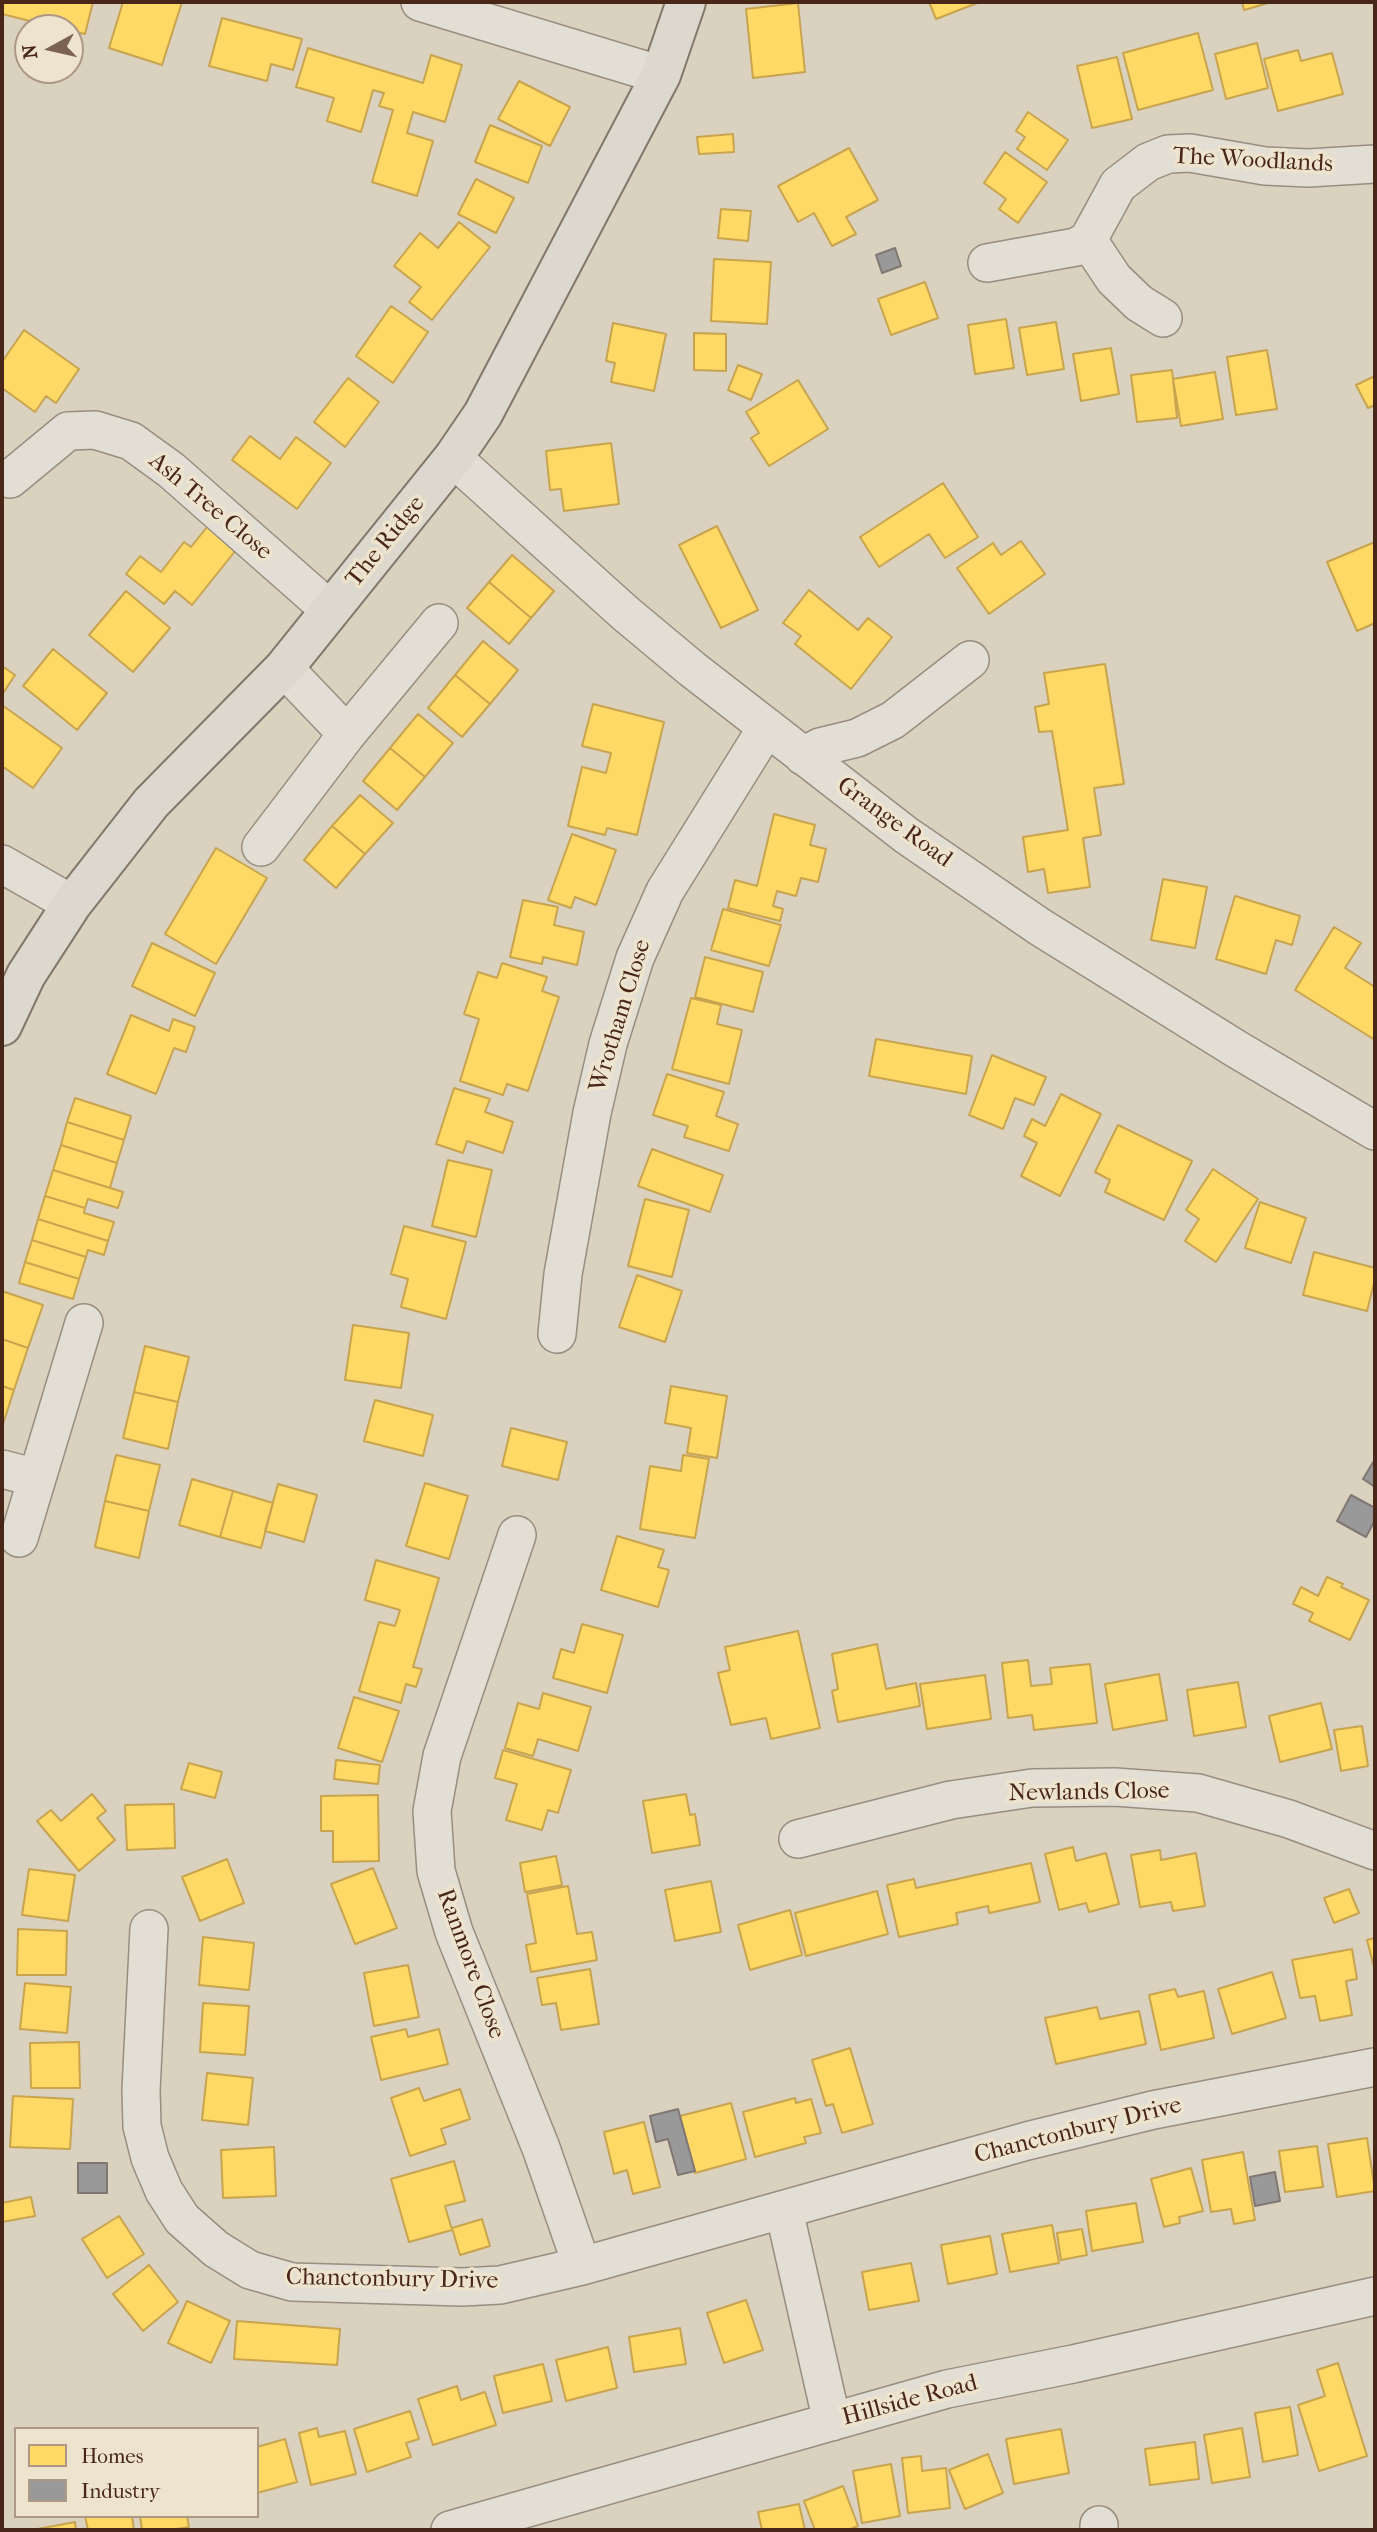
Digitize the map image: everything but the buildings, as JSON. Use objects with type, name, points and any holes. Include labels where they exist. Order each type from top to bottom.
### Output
[{"type":"main road","name":"The Ridge","points":[[2,1026],[26,975],[72,904],[151,803],[284,668],[453,458],[483,414],[662,75],[686,2]]},
{"type":"street","points":[[420,2],[662,75]]},
{"type":"street","name":"The Woodlands","points":[[1088,240],[1118,185],[1148,162],[1168,154],[1190,153],[1265,166],[1375,164]]},
{"type":"street","points":[[987,262],[1061,251],[1088,240],[1114,279],[1139,303],[1163,318]]},
{"type":"street","name":"Ash Tree Close","points":[[9,479],[68,431],[95,430],[131,442],[171,470],[330,610]]},
{"type":"street","name":"Grange Road","points":[[453,458],[625,613],[906,835],[1040,927],[1375,1131]]},
{"type":"street","points":[[261,846],[347,734],[439,623]]},
{"type":"street","points":[[803,756],[820,747],[857,738],[893,720],[970,660]]},
{"type":"street","points":[[284,668],[347,734]]},
{"type":"street","name":"Wrotham Close","points":[[557,1334],[563,1274],[592,1113],[608,1044],[635,958],[665,891],[767,727]]},
{"type":"street","points":[[2,864],[72,904]]},
{"type":"street","points":[[19,1538],[84,1323]]},
{"type":"street","points":[[2,1469],[37,1478]]},
{"type":"street","name":"Ranmore Close","points":[[517,1535],[442,1756],[432,1811],[436,1871],[454,1932],[541,2148],[582,2266]]},
{"type":"street","name":"Newlands Close","points":[[798,1839],[951,1800],[1032,1788],[1115,1787],[1198,1793],[1289,1819],[1375,1851]]},
{"type":"street","name":"Chanctonbury Drive","points":[[149,1929],[141,2090],[142,2126],[150,2158],[164,2191],[182,2219],[216,2249],[250,2270],[292,2282],[462,2287],[500,2285],[582,2266],[1027,2141],[1140,2113],[1375,2067]]},
{"type":"street","points":[[784,2210],[832,2422]]},
{"type":"street","name":"Hillside Road","points":[[450,2530],[947,2389],[1073,2364],[1375,2296]]}]
